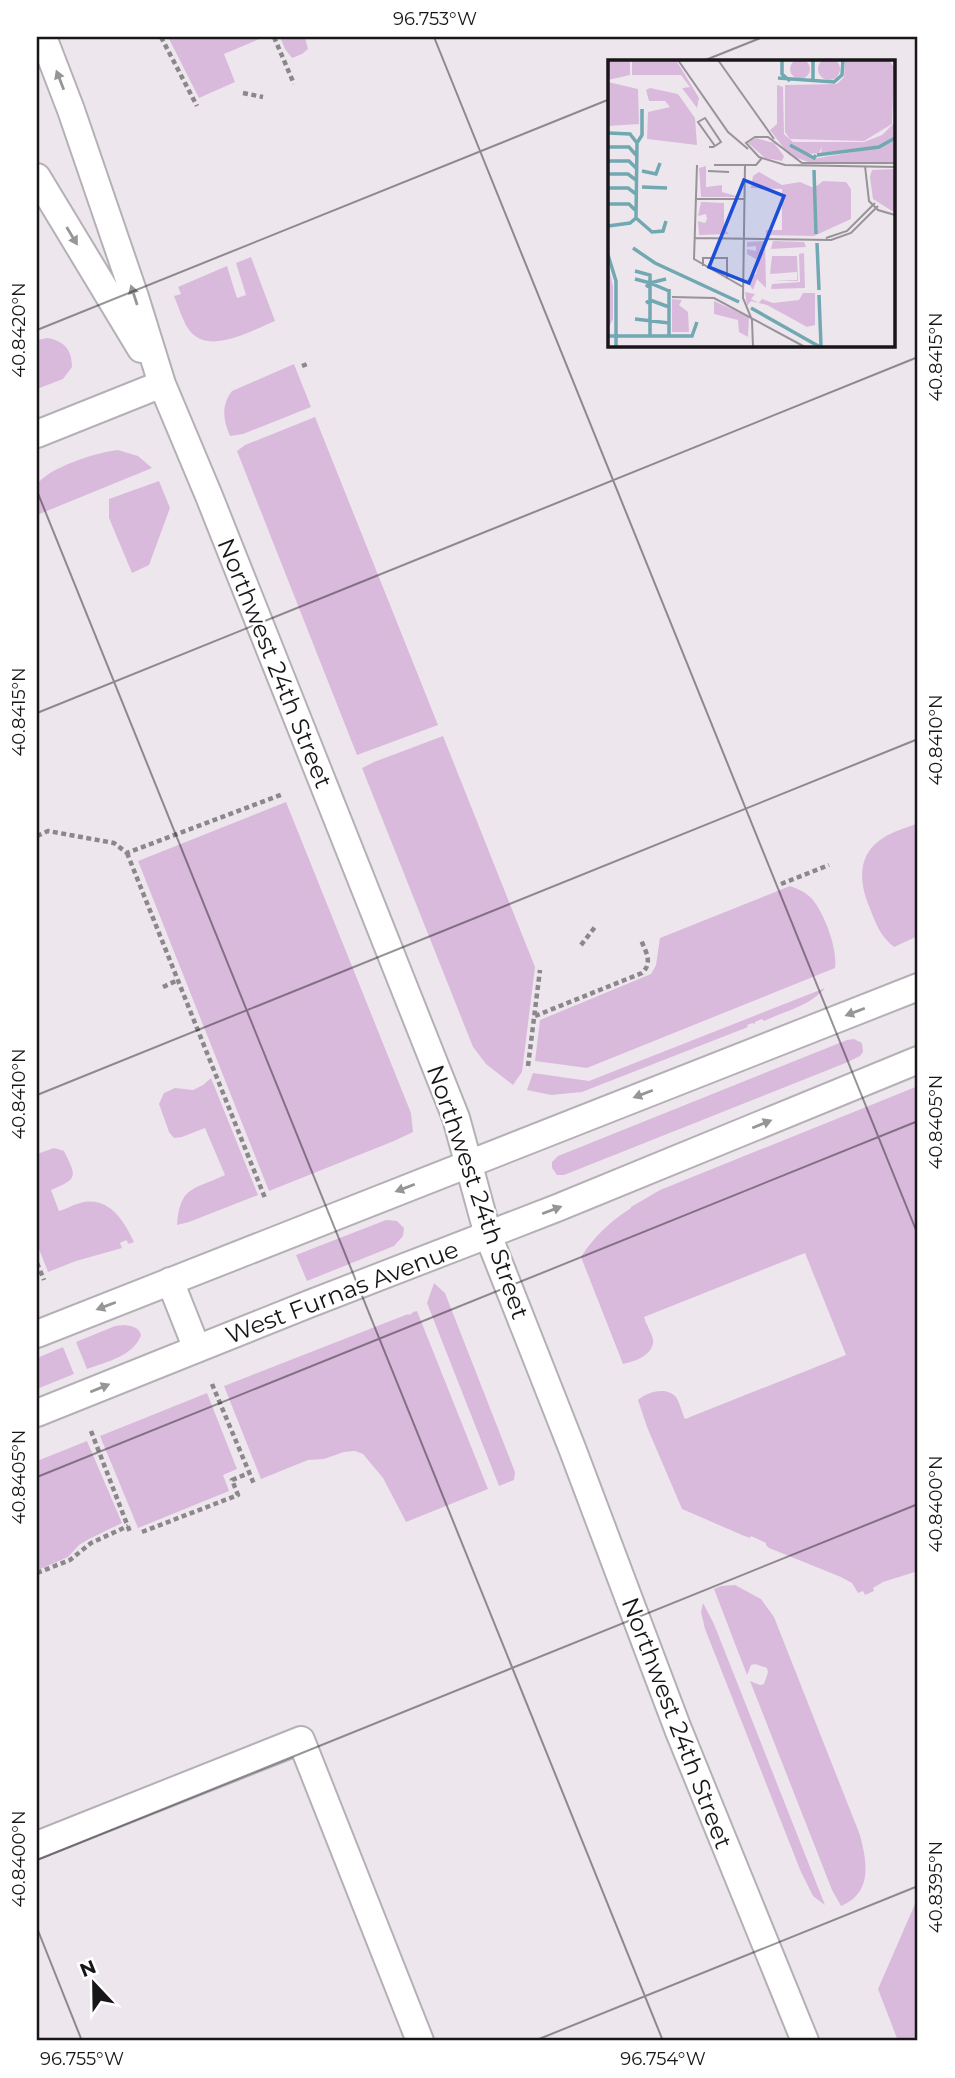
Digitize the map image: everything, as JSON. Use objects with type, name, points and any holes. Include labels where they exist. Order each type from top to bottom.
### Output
[{"type":"lane","name":"Northwest 24th Street","points":[[43,37],[71,110],[162,384],[456,1118],[488,1235],[678,1729],[805,2041]]},
{"type":"lane","name":"Northwest 24th Street","points":[[37,177],[162,384]]},
{"type":"lane","points":[[37,434],[162,384]]},
{"type":"lane","points":[[37,1334],[918,987]]},
{"type":"lane","name":"West Furnas Avenue","points":[[37,1413],[557,1208],[918,1060]]},
{"type":"lane","points":[[170,1281],[197,1349]]},
{"type":"lane","points":[[37,1845],[301,1740],[420,2041]]},
{"type":"path","points":[[161,37],[197,106]]},
{"type":"path","points":[[274,37],[294,84]]},
{"type":"path","points":[[243,93],[263,97]]},
{"type":"path","points":[[302,366],[310,363]]},
{"type":"path","points":[[127,853],[283,794]]},
{"type":"path","points":[[37,836],[48,831],[114,844],[127,853],[265,1198]]},
{"type":"path","points":[[781,884],[829,865]]},
{"type":"path","points":[[581,945],[596,928]]},
{"type":"path","points":[[535,1016],[642,973],[648,962],[641,940]]},
{"type":"path","points":[[528,1066],[540,970]]},
{"type":"path","points":[[163,987],[178,981]]},
{"type":"path","points":[[37,1263],[44,1280]]},
{"type":"path","points":[[212,1384],[254,1485]]},
{"type":"path","points":[[37,1573],[70,1560],[91,1543],[129,1529],[91,1431]]},
{"type":"path","points":[[142,1532],[238,1495],[232,1480],[249,1474]]},
{"type":"shaded area","points":[[168,37],[264,37],[224,54],[235,82],[199,98]]},
{"type":"shaded area","points":[[280,37],[305,37],[308,49],[292,58]]},
{"type":"shaded area","points":[[251,257],[275,321],[229,339],[205,341],[195,336],[187,327],[174,296],[181,294],[178,287],[227,266],[237,298],[246,295],[236,263]]},
{"type":"shaded area","points":[[47,338],[66,347],[72,367],[63,379],[37,389],[37,340]]},
{"type":"shaded area","points":[[294,364],[311,407],[243,434],[230,436],[224,413],[232,391]]},
{"type":"shaded area","points":[[315,417],[438,725],[357,755],[237,451],[245,445]]},
{"type":"shaded area","points":[[118,450],[138,456],[152,468],[37,515],[36,489],[50,473],[73,462]]},
{"type":"shaded area","points":[[159,481],[170,508],[149,565],[132,573],[109,518],[109,499]]},
{"type":"shaded area","points":[[443,736],[535,967],[522,1072],[513,1085],[486,1064],[473,1047],[362,768]]},
{"type":"shaded area","points":[[286,802],[411,1113],[413,1132],[269,1191],[138,861]]},
{"type":"shaded area","points":[[918,823],[918,936],[894,947],[873,918],[863,888],[862,869],[868,852],[883,838]]},
{"type":"shaded area","points":[[790,886],[803,891],[818,906],[833,943],[835,968],[587,1068],[535,1061],[540,1020],[651,974],[656,965],[660,938]]},
{"type":"shaded area","points":[[825,988],[797,1007],[582,1092],[551,1095],[527,1090],[533,1073],[589,1081]]},
{"type":"shaded area","points":[[854,1039],[862,1043],[863,1052],[848,1062],[564,1175],[557,1175],[552,1168],[552,1162],[558,1156]]},
{"type":"shaded area","points":[[211,1078],[258,1195],[177,1225],[181,1202],[185,1196],[197,1187],[225,1175],[205,1128],[174,1138],[169,1132],[159,1104],[164,1093],[175,1088],[193,1090]]},
{"type":"shaded area","points":[[918,1086],[918,1571],[883,1582],[865,1595],[863,1591],[858,1593],[852,1583],[841,1577],[769,1548],[766,1543],[751,1536],[742,1535],[682,1509],[638,1400],[662,1391],[672,1394],[679,1402],[685,1419],[846,1355],[805,1253],[644,1317],[653,1345],[638,1359],[623,1364],[581,1257],[610,1223],[660,1190]]},
{"type":"shaded area","points":[[54,1148],[64,1151],[73,1172],[70,1180],[51,1190],[59,1211],[80,1203],[107,1206],[120,1218],[134,1242],[129,1244],[126,1240],[120,1243],[122,1248],[48,1272],[37,1244],[37,1154]]},
{"type":"shaded area","points":[[386,1220],[397,1221],[404,1228],[403,1236],[394,1246],[307,1281],[296,1255]]},
{"type":"shaded area","points":[[434,1283],[445,1293],[515,1472],[514,1480],[499,1486],[427,1303]]},
{"type":"shaded area","points":[[417,1311],[488,1489],[406,1522],[383,1478],[363,1454],[355,1451],[308,1460],[261,1479],[224,1386]]},
{"type":"shaded area","points":[[124,1325],[139,1330],[141,1335],[132,1348],[118,1357],[87,1369],[76,1342]]},
{"type":"shaded area","points":[[63,1347],[74,1374],[37,1389],[37,1358]]},
{"type":"shaded area","points":[[207,1393],[237,1469],[223,1475],[229,1491],[138,1528],[100,1436]]},
{"type":"shaded area","points":[[87,1441],[122,1523],[79,1545],[68,1557],[38,1570],[37,1461]]},
{"type":"shaded area","points":[[735,1585],[761,1599],[774,1617],[860,1835],[866,1866],[863,1885],[851,1900],[841,1906],[832,1890],[750,1681],[764,1684],[767,1668],[751,1665],[747,1675],[714,1589]]},
{"type":"shaded area","points":[[703,1603],[714,1624],[825,1905],[813,1896],[801,1872],[705,1629],[701,1612]]},
{"type":"shaded area","points":[[918,1897],[918,2041],[898,2041],[878,1989]]}]
